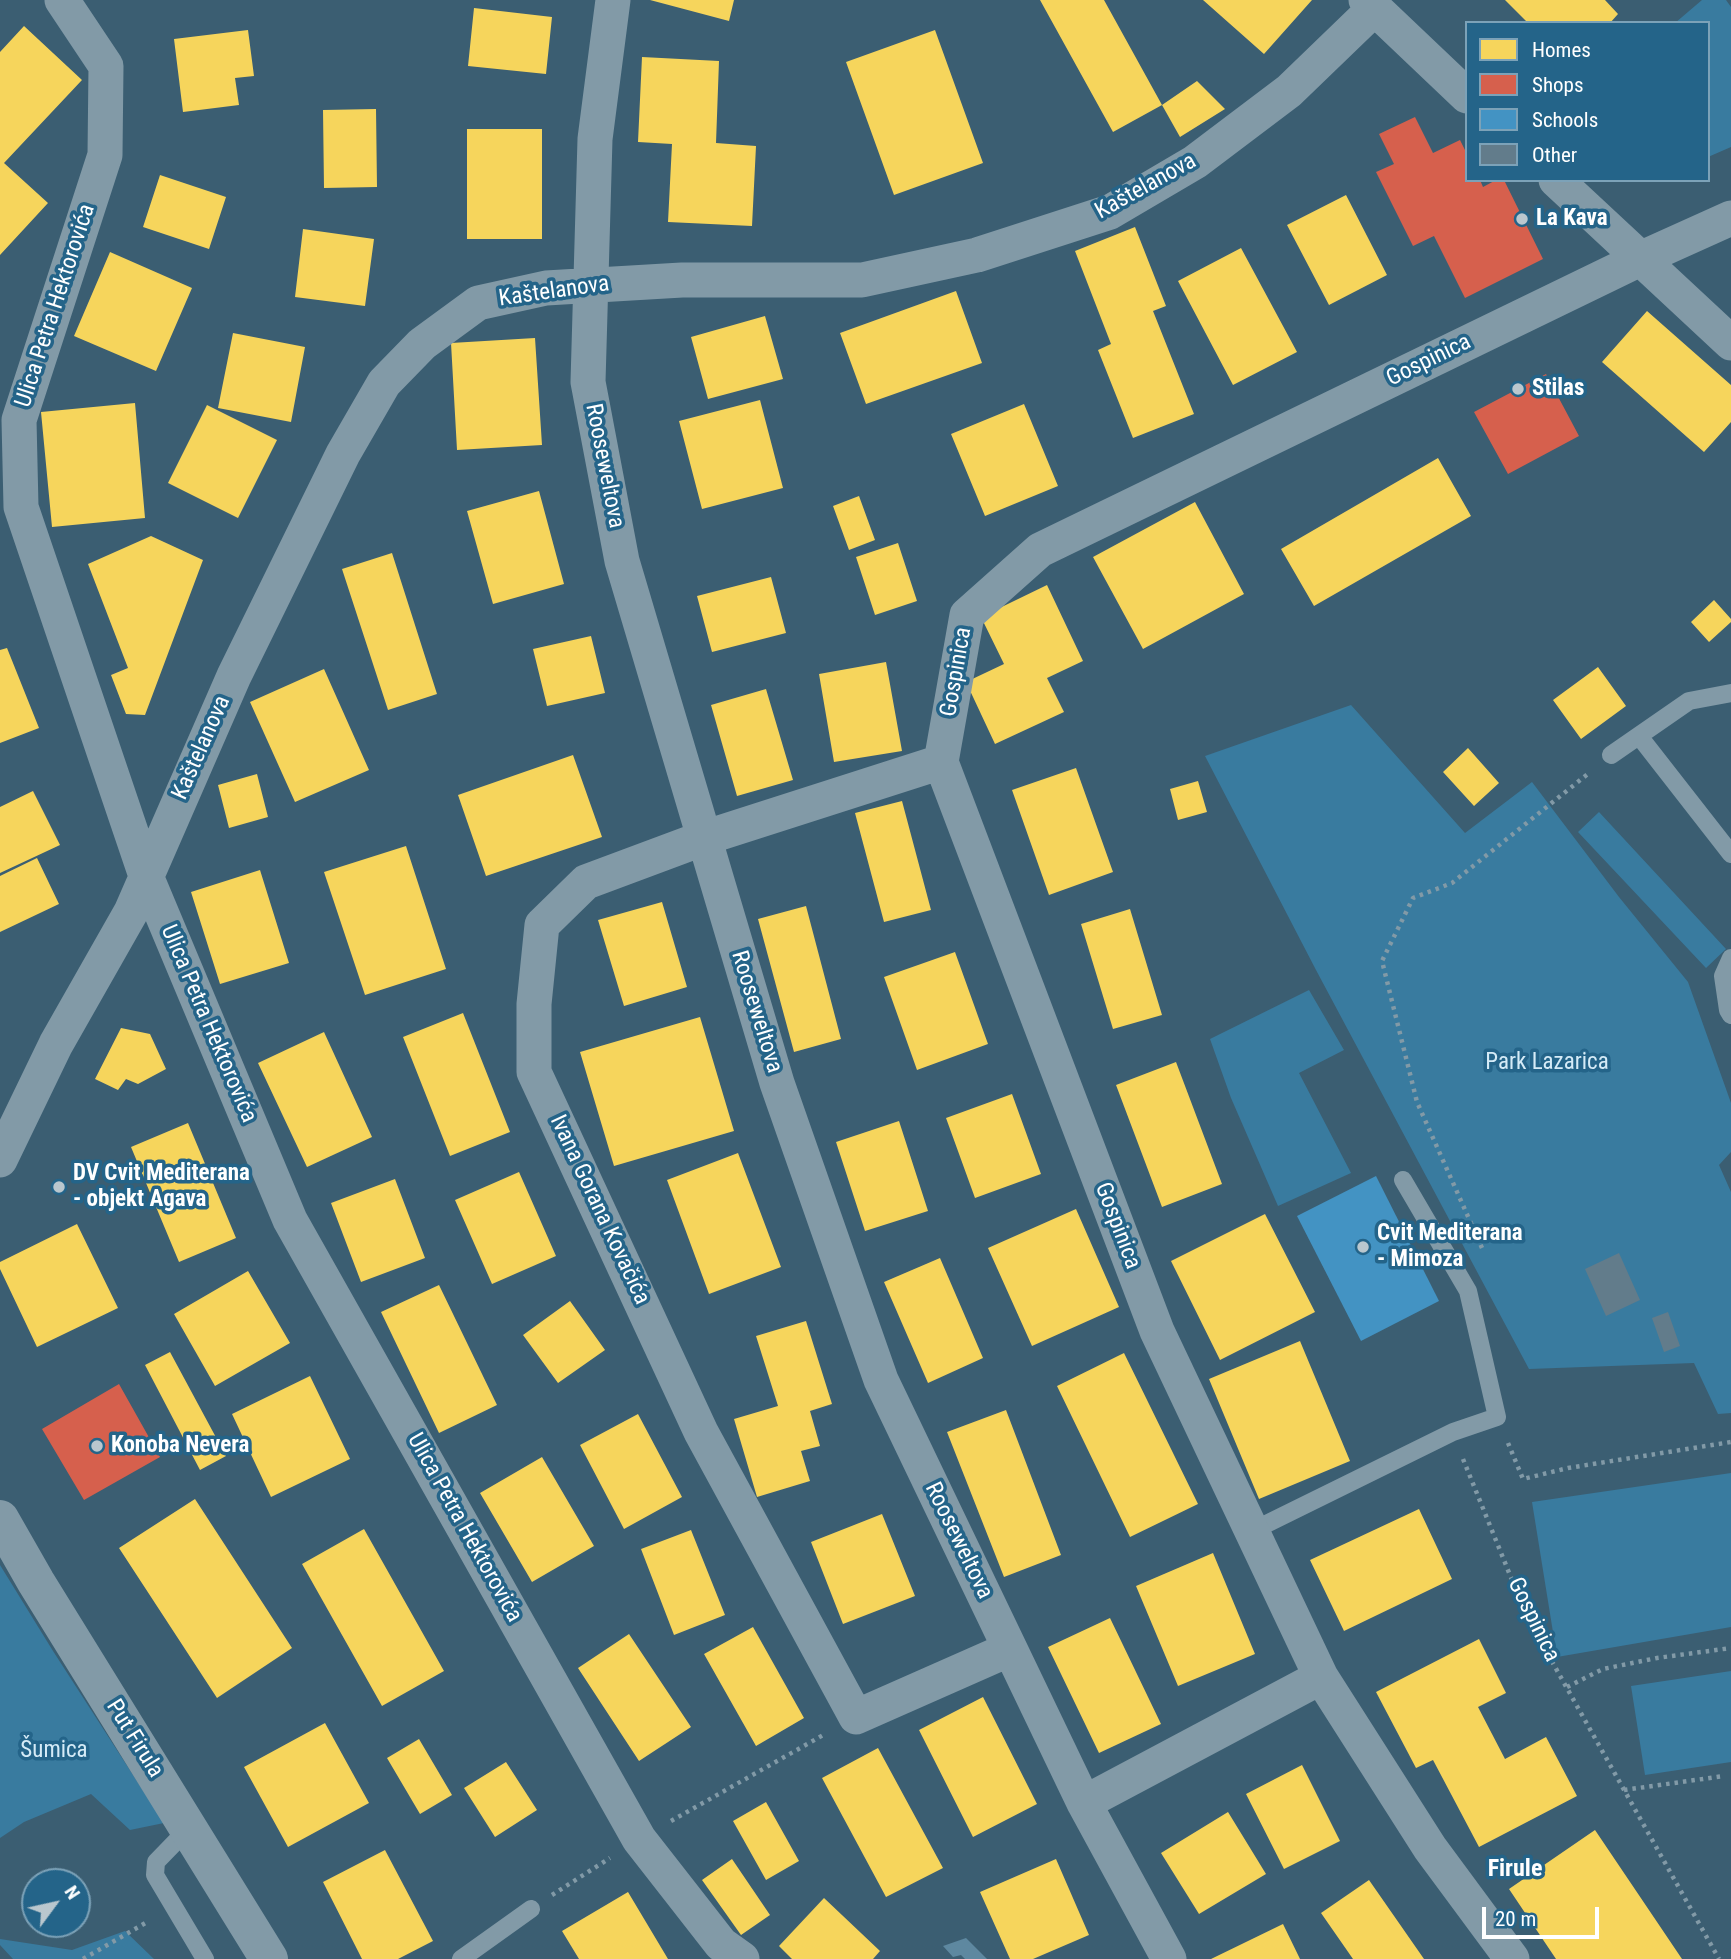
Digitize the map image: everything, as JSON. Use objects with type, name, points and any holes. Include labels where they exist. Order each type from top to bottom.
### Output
[{"type":"street","name":"Ulica Petra Hektorovića","points":[[62,0],[106,66],[104,155],[19,420],[21,507],[146,876],[290,1220],[639,1839],[721,1944],[742,1959]]},
{"type":"street","name":"Rooseweltova","points":[[613,0],[595,139],[588,383],[622,561],[777,1083],[881,1380],[1084,1803],[1169,1959]]},
{"type":"street","name":"Kaštelanova","points":[[0,1160],[56,1044],[131,912],[234,676],[343,454],[384,383],[422,344],[478,303],[546,288],[682,280],[862,280],[977,255],[1110,212],[1195,162],[1289,91],[1370,4]]},
{"type":"street","points":[[1370,4],[1465,94]]},
{"type":"street","points":[[1558,182],[1731,343]]},
{"type":"street","name":"Gospinica","points":[[1512,1959],[1430,1848],[1321,1677],[1157,1331],[941,762],[967,615],[1040,550],[1640,259],[1731,218]]},
{"type":"street","name":"Ivana Gorana Kovačića","points":[[856,1717],[701,1432],[534,1072],[534,1004],[542,925],[586,882],[704,838],[941,762]]},
{"type":"street","name":"Put Firula","points":[[0,1519],[36,1582],[269,1959]]},
{"type":"street","points":[[856,1717],[1010,1649]]},
{"type":"street","points":[[1084,1803],[1321,1677]]},
{"type":"lane","points":[[1611,755],[1689,701],[1731,693]]},
{"type":"lane","points":[[1639,736],[1731,854]]},
{"type":"lane","points":[[1731,958],[1723,976],[1731,1016]]},
{"type":"lane","points":[[1252,1531],[1452,1432],[1497,1417],[1468,1291],[1403,1180]]},
{"type":"lane","points":[[189,1828],[156,1862],[155,1875],[205,1959]]},
{"type":"lane","points":[[461,1959],[531,1909]]},
{"type":"path","points":[[1482,1248],[1417,1102],[1382,961],[1413,898],[1452,883],[1611,755]]},
{"type":"path","points":[[1497,1417],[1523,1479],[1567,1468],[1731,1442]]},
{"type":"path","name":"Gospinica","points":[[1452,1432],[1527,1617],[1719,1959]]},
{"type":"path","points":[[1567,1687],[1603,1669],[1657,1658],[1731,1648]]},
{"type":"path","points":[[639,1839],[856,1717]]},
{"type":"path","points":[[1624,1790],[1724,1776]]},
{"type":"path","points":[[83,1959],[155,1917]]},
{"type":"green space","points":[[1702,0],[1726,0],[1731,7],[1731,147],[1710,156],[1710,21],[1677,21]]},
{"type":"green space","name":"Park Lazarica","points":[[1351,705],[1465,833],[1532,782],[1619,897],[1688,982],[1731,1103],[1731,1152],[1719,1165],[1731,1192],[1731,1413],[1718,1414],[1694,1363],[1529,1369],[1205,756]]},
{"type":"green space","points":[[1599,812],[1726,949],[1706,968],[1578,832]]},
{"type":"green space","points":[[1309,990],[1344,1050],[1299,1073],[1351,1173],[1278,1206],[1231,1098],[1210,1039]]},
{"type":"green space","points":[[1731,1473],[1731,1627],[1557,1657],[1532,1502]]},
{"type":"green space","name":"Šumica","points":[[0,1565],[164,1823],[130,1830],[91,1794],[24,1822],[0,1838]]},
{"type":"green space","points":[[1731,1671],[1731,1762],[1645,1775],[1631,1686]]},
{"type":"green space","points":[[125,1931],[154,1959],[13,1959],[0,1945],[0,1939],[72,1950]]},
{"type":"shaded area","points":[[966,1938],[987,1959],[965,1959],[961,1955],[953,1957],[943,1946]]},
{"type":"building: Homes","points":[[650,0],[734,0],[729,21]]},
{"type":"building: Homes","points":[[1040,0],[1104,0],[1162,105],[1113,132]]},
{"type":"building: Homes","points":[[1203,0],[1312,0],[1264,54]]},
{"type":"building: Homes","points":[[1505,0],[1605,0],[1618,14],[1612,21],[1526,21]]},
{"type":"building: Homes","points":[[474,8],[552,17],[546,74],[468,66]]},
{"type":"building: Homes","points":[[24,26],[82,80],[4,163],[48,203],[0,255],[0,52]]},
{"type":"building: Homes","points":[[248,30],[254,76],[235,78],[239,105],[183,112],[174,39]]},
{"type":"building: Homes","points":[[935,30],[983,163],[894,195],[846,62]]},
{"type":"building: Homes","points":[[642,57],[719,61],[716,143],[756,146],[752,226],[668,222],[672,144],[638,142]]},
{"type":"building: Homes","points":[[1197,81],[1225,109],[1180,137],[1162,105]]},
{"type":"building: Homes","points":[[376,109],[377,187],[324,188],[323,110]]},
{"type":"building: Homes","points":[[467,129],[542,129],[542,239],[467,239]]},
{"type":"building: Homes","points":[[160,175],[226,197],[209,249],[143,227]]},
{"type":"building: Homes","points":[[1346,195],[1387,275],[1329,305],[1287,225]]},
{"type":"building: Homes","points":[[1135,227],[1166,306],[1153,311],[1194,414],[1133,438],[1098,350],[1111,344],[1075,251]]},
{"type":"building: Homes","points":[[303,229],[374,239],[365,306],[295,297]]},
{"type":"building: Homes","points":[[1241,248],[1297,352],[1233,385],[1178,281]]},
{"type":"building: Homes","points":[[110,252],[192,288],[156,371],[74,336]]},
{"type":"building: Homes","points":[[956,291],[982,363],[866,404],[840,333]]},
{"type":"building: Homes","points":[[1647,311],[1731,385],[1731,422],[1704,452],[1602,362]]},
{"type":"building: Homes","points":[[765,316],[783,379],[708,399],[691,337]]},
{"type":"building: Homes","points":[[233,333],[305,347],[291,422],[218,408]]},
{"type":"building: Homes","points":[[535,338],[542,445],[457,450],[451,343]]},
{"type":"building: Homes","points":[[760,400],[783,488],[702,509],[679,421]]},
{"type":"building: Homes","points":[[135,403],[145,518],[52,527],[41,412]]},
{"type":"building: Homes","points":[[1024,404],[1058,486],[985,516],[951,434]]},
{"type":"building: Homes","points":[[207,405],[277,440],[238,518],[168,483]]},
{"type":"building: Homes","points":[[1438,458],[1471,516],[1314,606],[1281,549]]},
{"type":"building: Homes","points":[[539,491],[564,584],[493,604],[467,511]]},
{"type":"building: Homes","points":[[859,496],[875,540],[849,550],[833,506]]},
{"type":"building: Homes","points":[[1195,502],[1244,594],[1143,649],[1093,557]]},
{"type":"building: Homes","points":[[151,536],[203,560],[145,715],[126,714],[111,675],[128,668],[88,564]]},
{"type":"building: Homes","points":[[898,543],[917,601],[875,615],[856,557]]},
{"type":"building: Homes","points":[[392,553],[437,694],[388,710],[342,569]]},
{"type":"building: Homes","points":[[771,577],[786,633],[712,652],[697,596]]},
{"type":"building: Homes","points":[[1047,585],[1083,661],[1047,678],[1064,712],[995,744],[966,682],[1004,664],[981,617]]},
{"type":"building: Homes","points":[[1714,600],[1731,622],[1709,642],[1691,622]]},
{"type":"building: Homes","points":[[591,636],[605,693],[547,706],[533,649]]},
{"type":"building: Homes","points":[[7,648],[39,728],[0,743],[0,650]]},
{"type":"building: Homes","points":[[886,662],[902,751],[834,762],[819,674]]},
{"type":"building: Homes","points":[[1598,667],[1626,706],[1581,739],[1553,700]]},
{"type":"building: Homes","points":[[324,669],[369,770],[295,802],[250,702]]},
{"type":"building: Homes","points":[[766,689],[793,780],[737,796],[711,705]]},
{"type":"building: Homes","points":[[1468,748],[1499,783],[1474,806],[1443,772]]},
{"type":"building: Homes","points":[[573,755],[602,837],[486,876],[458,795]]},
{"type":"building: Homes","points":[[1076,768],[1113,872],[1049,895],[1012,790]]},
{"type":"building: Homes","points":[[257,774],[268,817],[229,828],[218,785]]},
{"type":"building: Homes","points":[[1198,781],[1207,812],[1178,820],[1170,789]]},
{"type":"building: Homes","points":[[33,791],[60,845],[0,873],[0,807]]},
{"type":"building: Homes","points":[[902,801],[931,910],[884,922],[855,813]]},
{"type":"building: Homes","points":[[406,846],[446,969],[365,995],[324,872]]},
{"type":"building: Homes","points":[[37,858],[59,904],[0,932],[0,876]]},
{"type":"building: Homes","points":[[260,870],[289,963],[220,984],[191,892]]},
{"type":"building: Homes","points":[[662,902],[687,987],[624,1006],[598,920]]},
{"type":"building: Homes","points":[[806,906],[841,1039],[794,1052],[758,919]]},
{"type":"building: Homes","points":[[1130,909],[1162,1015],[1113,1029],[1081,924]]},
{"type":"building: Homes","points":[[955,952],[988,1044],[917,1070],[884,977]]},
{"type":"building: Homes","points":[[463,1013],[510,1132],[450,1156],[403,1037]]},
{"type":"building: Homes","points":[[700,1017],[734,1131],[614,1166],[580,1052]]},
{"type":"building: Homes","points":[[121,1028],[150,1034],[166,1069],[138,1084],[126,1079],[118,1090],[95,1079]]},
{"type":"building: Homes","points":[[324,1032],[372,1137],[307,1167],[258,1063]]},
{"type":"building: Homes","points":[[1176,1062],[1222,1184],[1162,1207],[1116,1085]]},
{"type":"building: Homes","points":[[1012,1094],[1041,1174],[975,1198],[946,1118]]},
{"type":"building: Homes","points":[[899,1121],[928,1211],[865,1231],[836,1142]]},
{"type":"building: Homes","points":[[188,1123],[236,1238],[179,1262],[131,1147]]},
{"type":"building: Homes","points":[[738,1153],[781,1267],[709,1294],[667,1180]]},
{"type":"building: Homes","points":[[519,1172],[556,1256],[492,1284],[455,1200]]},
{"type":"building: Homes","points":[[395,1179],[425,1258],[361,1282],[331,1203]]},
{"type":"building: Homes","points":[[1076,1209],[1119,1307],[1032,1346],[988,1248]]},
{"type":"building: Homes","points":[[1265,1214],[1315,1312],[1220,1360],[1171,1261]]},
{"type":"building: Homes","points":[[77,1224],[118,1308],[37,1347],[0,1269],[0,1262]]},
{"type":"building: Homes","points":[[940,1258],[983,1358],[928,1383],[884,1282]]},
{"type":"building: Homes","points":[[248,1271],[290,1343],[215,1386],[174,1314]]},
{"type":"building: Homes","points":[[439,1285],[497,1405],[439,1433],[381,1312]]},
{"type":"building: Homes","points":[[570,1301],[605,1350],[558,1383],[523,1335]]},
{"type":"building: Homes","points":[[806,1321],[832,1404],[810,1411],[820,1446],[801,1451],[810,1481],[757,1497],[734,1419],[778,1406],[756,1336]]},
{"type":"building: Homes","points":[[1300,1341],[1350,1461],[1259,1499],[1209,1379]]},
{"type":"building: Homes","points":[[170,1352],[226,1456],[200,1470],[145,1365]]},
{"type":"building: Homes","points":[[1124,1353],[1198,1504],[1130,1537],[1057,1386]]},
{"type":"building: Homes","points":[[310,1376],[350,1459],[271,1497],[232,1414]]},
{"type":"building: Homes","points":[[1006,1410],[1061,1555],[1004,1577],[947,1432]]},
{"type":"building: Homes","points":[[638,1414],[682,1497],[624,1529],[580,1445]]},
{"type":"building: Homes","points":[[542,1457],[594,1546],[532,1582],[480,1493]]},
{"type":"building: Homes","points":[[195,1499],[292,1648],[217,1698],[119,1548]]},
{"type":"building: Homes","points":[[1419,1509],[1452,1579],[1344,1631],[1310,1560]]},
{"type":"building: Homes","points":[[882,1514],[915,1596],[843,1624],[811,1542]]},
{"type":"building: Homes","points":[[364,1529],[444,1671],[382,1706],[302,1564]]},
{"type":"building: Homes","points":[[691,1530],[725,1615],[674,1635],[641,1549]]},
{"type":"building: Homes","points":[[1213,1553],[1255,1654],[1178,1686],[1136,1586]]},
{"type":"building: Homes","points":[[1110,1618],[1161,1724],[1099,1753],[1048,1647]]},
{"type":"building: Homes","points":[[753,1627],[804,1718],[756,1746],[704,1654]]},
{"type":"building: Homes","points":[[629,1634],[691,1727],[639,1761],[578,1668]]},
{"type":"building: Homes","points":[[1479,1639],[1506,1693],[1478,1707],[1505,1759],[1546,1737],[1577,1796],[1479,1847],[1433,1760],[1416,1768],[1376,1692]]},
{"type":"building: Homes","points":[[983,1697],[1037,1804],[973,1837],[919,1730]]},
{"type":"building: Homes","points":[[325,1723],[369,1803],[288,1847],[244,1767]]},
{"type":"building: Homes","points":[[419,1739],[452,1795],[420,1814],[387,1758]]},
{"type":"building: Homes","points":[[878,1748],[943,1868],[886,1897],[822,1778]]},
{"type":"building: Homes","points":[[506,1762],[537,1810],[495,1837],[464,1788]]},
{"type":"building: Homes","points":[[1302,1765],[1340,1841],[1284,1869],[1246,1794]]},
{"type":"building: Homes","points":[[766,1802],[799,1861],[766,1880],[733,1821]]},
{"type":"building: Homes","points":[[1228,1812],[1266,1874],[1199,1914],[1161,1853]]},
{"type":"building: Homes","points":[[1595,1830],[1682,1959],[1556,1959],[1509,1889]]},
{"type":"building: Homes","points":[[385,1850],[433,1941],[398,1959],[362,1959],[323,1882]]},
{"type":"building: Homes","points":[[732,1859],[770,1915],[741,1935],[702,1880]]},
{"type":"building: Homes","points":[[1056,1859],[1089,1935],[1033,1959],[1010,1959],[980,1892]]},
{"type":"building: Homes","points":[[1369,1880],[1424,1959],[1353,1959],[1321,1913]]},
{"type":"building: Homes","points":[[628,1892],[668,1959],[579,1959],[562,1931]]},
{"type":"building: Homes","points":[[824,1898],[880,1951],[873,1959],[792,1959],[779,1946]]},
{"type":"building: Homes","points":[[1283,1924],[1300,1959],[1211,1959]]},
{"type":"building: Shops","points":[[1415,117],[1433,153],[1460,140],[1465,150],[1465,182],[1481,182],[1483,187],[1492,182],[1505,182],[1543,259],[1465,298],[1434,236],[1413,246],[1376,172],[1394,164],[1379,134]]},
{"type":"building: Shops","points":[[1546,374],[1579,436],[1508,474],[1474,412]]},
{"type":"building: Shops","points":[[119,1384],[160,1457],[84,1500],[42,1429]]},
{"type":"building: Schools","name":"Cvit Mediterana - Mimoza","points":[[1376,1176],[1439,1301],[1361,1341],[1297,1216]]},
{"type":"building: Other","points":[[1619,1253],[1640,1300],[1606,1316],[1585,1269]]},
{"type":"building: Other","points":[[1668,1312],[1680,1346],[1664,1352],[1652,1318]]},
{"type":"place","name":"La Kava","points":[[1522,219]]},
{"type":"place","name":"Stilas","points":[[1518,389]]},
{"type":"place","name":"DV Cvit Mediterana - objekt Agava","points":[[59,1187]]},
{"type":"place","name":"Cvit Mediterana - Mimoza","points":[[1363,1247]]},
{"type":"place","name":"Konoba Nevera","points":[[97,1446]]},
{"type":"district","name":"Firule","points":[[1515,1870]]}]
